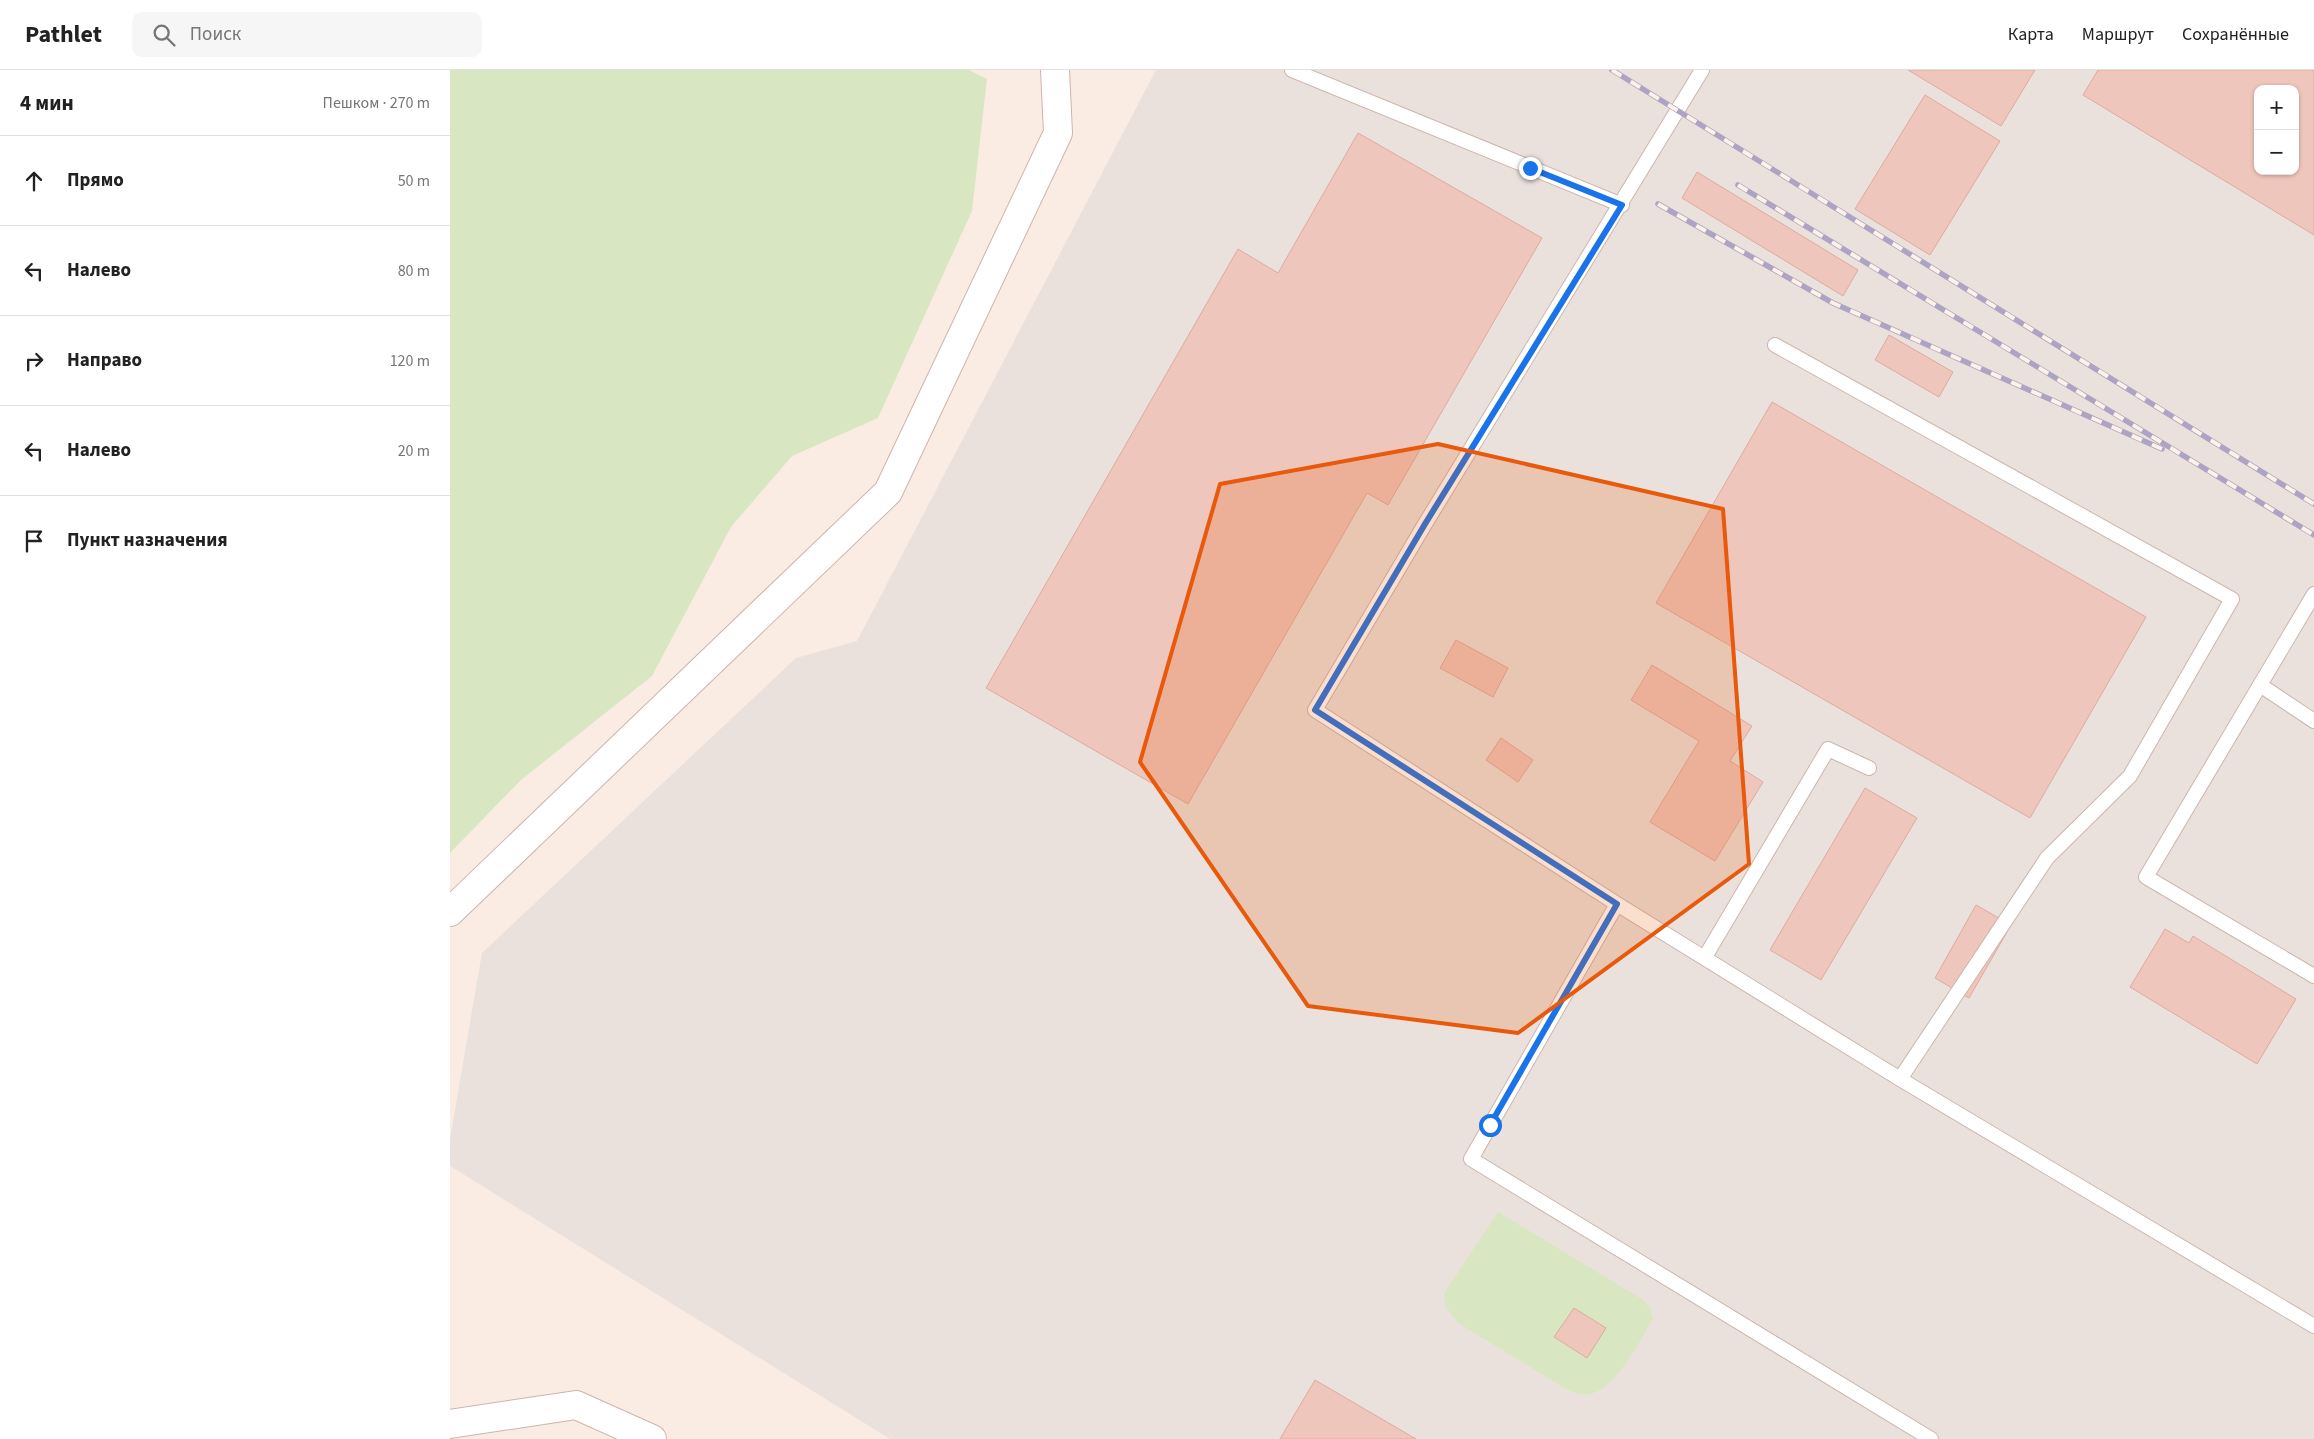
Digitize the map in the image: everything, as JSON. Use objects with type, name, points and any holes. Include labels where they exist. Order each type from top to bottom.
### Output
[{"type":"street","points":[[450,912],[888,492],[1058,133],[1055,70]]},
{"type":"street","points":[[450,1424],[576,1405],[652,1439]]},
{"type":"lane","points":[[1292,70],[1622,205]]},
{"type":"lane","points":[[1702,70],[1622,205],[1425,524],[1315,710],[1617,904],[1900,1079],[2314,1326]]},
{"type":"lane","points":[[1775,345],[2232,598],[2130,776],[2047,858],[1900,1079]]},
{"type":"lane","points":[[2314,594],[2146,877],[2314,976]]},
{"type":"lane","points":[[2260,685],[2314,721]]},
{"type":"lane","points":[[1705,957],[1828,749],[1869,768]]},
{"type":"lane","points":[[1617,904],[1471,1159],[1931,1439]]},
{"type":"highlighted area","points":[[1438,444],[1723,509],[1749,864],[1518,1033],[1308,1006],[1140,762],[1220,484]]},
{"type":"shaded area","points":[[1156,70],[2314,70],[2314,1439],[890,1439],[450,1166],[450,1139],[482,953],[796,658],[857,641]]},
{"type":"green space","points":[[450,70],[969,70],[987,79],[972,211],[878,418],[792,456],[731,527],[652,676],[521,780],[450,853]]},
{"type":"green space","points":[[1498,1212],[1642,1299],[1650,1308],[1653,1319],[1623,1367],[1614,1379],[1603,1388],[1592,1393],[1581,1394],[1566,1389],[1458,1323],[1445,1306],[1444,1293]]},
{"type":"building","points":[[1908,70],[2035,70],[2001,126]]},
{"type":"building","points":[[2098,70],[2314,70],[2314,235],[2083,95]]},
{"type":"building","points":[[1925,95],[2000,141],[1930,255],[1855,209]]},
{"type":"building","points":[[1358,133],[1542,238],[1388,505],[1367,493],[1188,804],[986,688],[1238,249],[1278,273]]},
{"type":"building","points":[[1697,172],[1858,270],[1843,296],[1682,198]]},
{"type":"building","points":[[1889,335],[1953,372],[1939,397],[1875,360]]},
{"type":"building","points":[[1772,402],[2146,617],[2030,818],[1656,603]]},
{"type":"building","points":[[1456,640],[1508,668],[1493,697],[1440,668]]},
{"type":"building","points":[[1652,665],[1752,726],[1730,761],[1763,782],[1715,861],[1650,822],[1699,741],[1631,700]]},
{"type":"building","points":[[1501,738],[1533,760],[1518,782],[1486,760]]},
{"type":"building","points":[[1865,788],[1917,818],[1821,980],[1770,950]]},
{"type":"building","points":[[1976,905],[2011,925],[1969,998],[1935,978]]},
{"type":"building","points":[[2165,929],[2189,943],[2193,936],[2296,999],[2257,1064],[2130,987]]},
{"type":"building","points":[[1574,1308],[1606,1328],[1587,1358],[1554,1337]]},
{"type":"building","points":[[1315,1380],[1416,1439],[1280,1439]]},
{"type":"railway","points":[[1612,70],[2314,504]]},
{"type":"railway","points":[[1738,185],[2314,535]]},
{"type":"railway","points":[[1658,204],[1833,303],[2162,449]]},
{"type":"route","points":[[1490,1125],[1617,904],[1315,710],[1425,524],[1622,205],[1530,168]]}]
